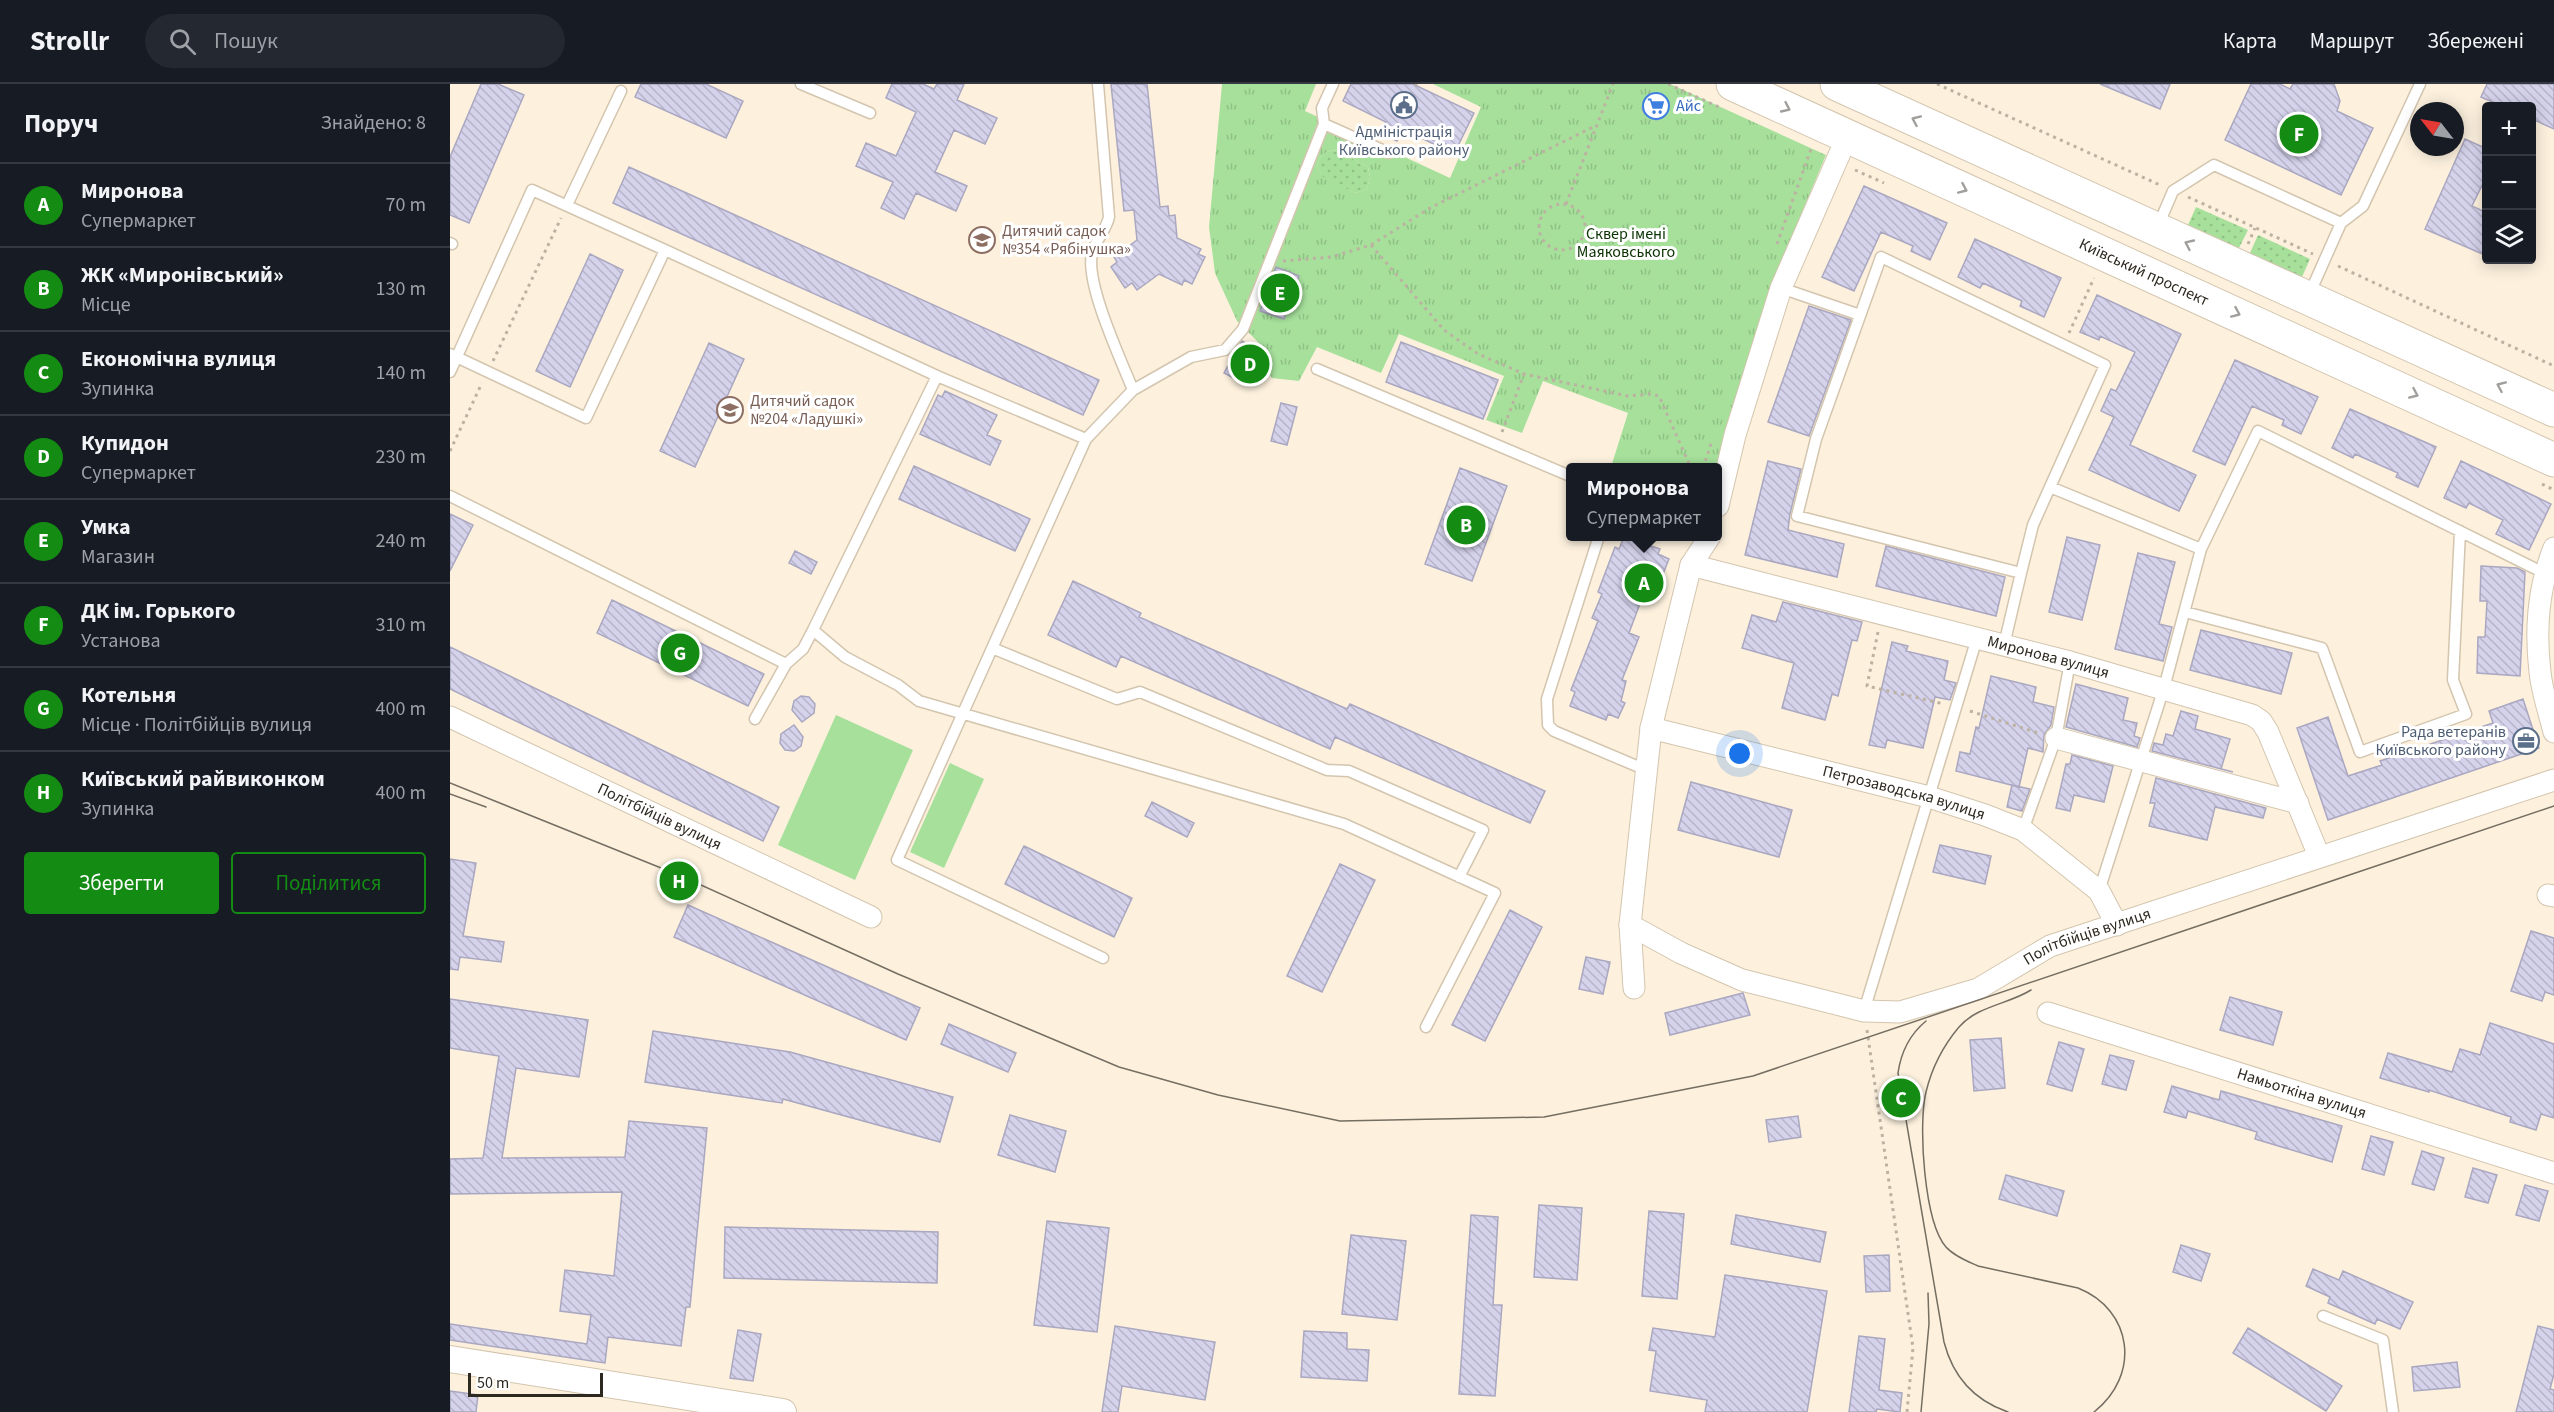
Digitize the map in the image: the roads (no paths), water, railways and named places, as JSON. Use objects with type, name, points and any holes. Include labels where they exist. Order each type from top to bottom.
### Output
[{"type":"main road","name":"Київський проспект","points":[[1733,84],[2550,455]]},
{"type":"main road","points":[[1837,84],[2554,410]]},
{"type":"street","points":[[1722,489],[1735,435],[1781,288],[1847,137]]},
{"type":"street","points":[[1634,988],[1630,925],[1651,728],[1691,565],[1705,541]]},
{"type":"street","points":[[2554,548],[2538,620],[2540,674],[2554,732]]},
{"type":"street","name":"Миронова вулиця","points":[[1691,565],[1882,612],[2070,662],[2252,715],[2261,721],[2268,732],[2319,856]]},
{"type":"street","name":"Політбійців вулиця","points":[[450,717],[871,917]]},
{"type":"street","name":"Петрозаводська вулиця","points":[[1651,728],[1929,797],[1985,814],[2023,830],[2098,891],[2117,925]]},
{"type":"street","points":[[2056,738],[2298,803]]},
{"type":"street","name":"Політбійців вулиця","points":[[1630,925],[1681,953],[1742,980],[1864,1011],[1900,1012],[1978,989],[2050,946],[2554,780]]},
{"type":"street","name":"Намьоткіна вулиця","points":[[2048,1013],[2554,1173]]},
{"type":"street","points":[[450,1359],[783,1412]]},
{"type":"lane","points":[[801,84],[870,113]]},
{"type":"lane","points":[[1098,84],[1109,217],[1107,228],[1092,254],[1091,277],[1108,330],[1133,390]]},
{"type":"lane","points":[[1103,958],[897,860],[1086,439],[1133,390],[1191,357],[1225,350],[1243,329],[1324,124],[1322,108],[1333,84]]},
{"type":"lane","points":[[2308,298],[2341,223],[2363,206],[2420,84]]},
{"type":"lane","points":[[567,205],[621,91]]},
{"type":"lane","points":[[1324,124],[1389,153]]},
{"type":"lane","points":[[2156,229],[2173,191],[2214,165],[2341,223]]},
{"type":"lane","points":[[450,372],[453,356],[532,190],[937,376],[1086,439]]},
{"type":"lane","points":[[453,356],[586,418],[665,250]]},
{"type":"lane","points":[[2004,645],[2033,525],[2105,365],[1881,257],[1816,439],[1797,516],[2021,573]]},
{"type":"lane","points":[[1781,288],[1860,315]]},
{"type":"lane","points":[[1317,369],[1566,474]]},
{"type":"lane","points":[[755,718],[786,664],[804,649],[937,376]]},
{"type":"lane","points":[[2098,891],[2164,688],[2201,549],[2258,431],[2549,576]]},
{"type":"lane","points":[[2050,487],[2201,549]]},
{"type":"lane","points":[[450,496],[786,664]]},
{"type":"lane","points":[[2185,612],[2322,648],[2360,752],[2466,714],[2453,681],[2460,531]]},
{"type":"lane","points":[[1598,541],[1547,699],[1548,725],[1554,731],[1646,770]]},
{"type":"lane","points":[[813,630],[845,657],[898,685],[919,701],[1344,824],[1495,893],[1426,1027]]},
{"type":"lane","points":[[1864,1011],[1977,638]]},
{"type":"lane","points":[[992,648],[1117,699],[1140,692],[1327,770],[1349,771],[1483,830],[1459,877]]},
{"type":"lane","points":[[2023,830],[2056,738],[2070,662]]},
{"type":"lane","points":[[2323,1316],[2383,1340],[2393,1412]]},
{"type":"tram line","points":[[450,783],[681,876],[898,974],[1119,1067],[1218,1095],[1340,1121],[1544,1117],[1753,1076],[2554,806]]},
{"type":"tram line","points":[[450,794],[486,807]]},
{"type":"tram line","points":[[2031,990],[1966,1020],[1943,1049],[1928,1083],[1924,1107],[1923,1149],[1928,1195],[1938,1234],[1946,1247],[1957,1256],[1978,1266],[2078,1288],[2096,1298],[2110,1311],[2120,1327],[2124,1344],[2124,1362],[2119,1380],[2109,1397],[2094,1412]]},
{"type":"tram line","points":[[1926,1021],[1907,1044],[1898,1073],[1944,1342],[1953,1366],[1966,1386],[1984,1401],[2008,1412]]},
{"type":"tram line","points":[[1921,1412],[1929,1324],[1928,1293]]},
{"type":"place","name":"Адміністрація Київського району","points":[[1404,105]]},
{"type":"place","name":"Айс","points":[[1656,106]]},
{"type":"place","name":"ДК ім. Горького","points":[[2299,134]]},
{"type":"place","name":"Дитячий садок №354 «Рябінушка»","points":[[982,240]]},
{"type":"place","name":"Умка","points":[[1280,293]]},
{"type":"place","name":"Купидон","points":[[1250,364]]},
{"type":"place","name":"Дитячий садок №204 «Ладушкі»","points":[[730,410]]},
{"type":"place","name":"ЖК «Миронівський»","points":[[1466,525]]},
{"type":"place","name":"Миронова","points":[[1644,583]]},
{"type":"place","name":"Котельня","points":[[680,653]]},
{"type":"place","name":"Рада ветеранів Київського району","points":[[2526,741]]},
{"type":"place","name":"Київський райвиконком","points":[[679,881]]},
{"type":"place","name":"Економічна вулиця","points":[[1901,1098]]},
{"type":"park label","name":"Сквер імені Маяковського","points":[[1626,243]]}]
